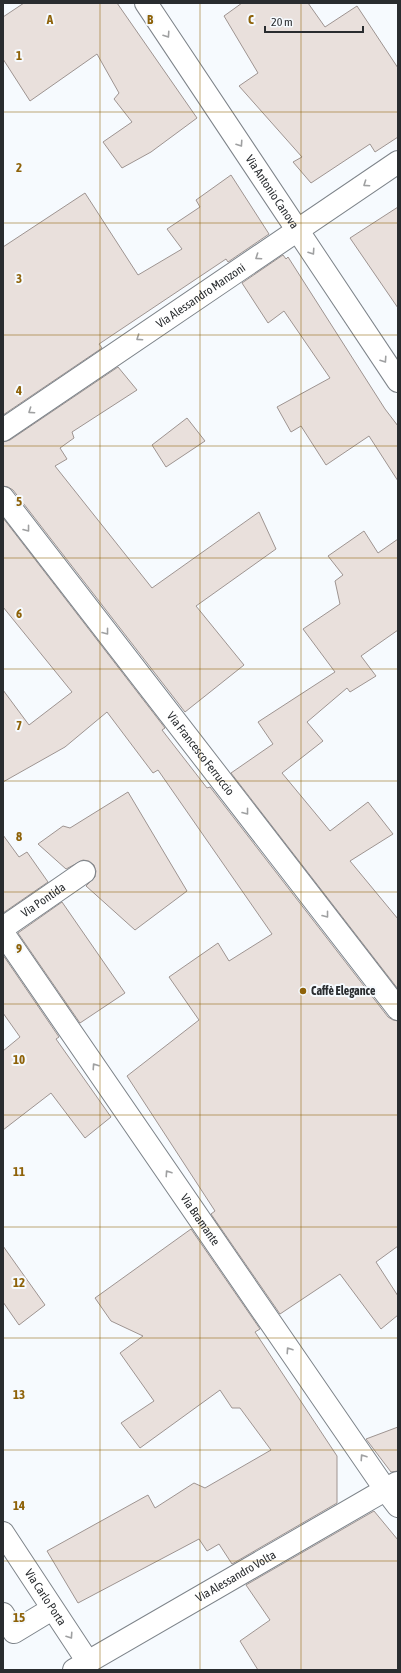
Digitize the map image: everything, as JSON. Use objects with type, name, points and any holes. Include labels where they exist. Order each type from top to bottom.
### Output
[{"type":"street","name":"Via Antonio Canova","points":[[146,3],[398,381]]},
{"type":"street","name":"Via Alessandro Manzoni","points":[[3,430],[398,162]]},
{"type":"street","name":"Via Francesco Ferruccio","points":[[3,498],[398,1009]]},
{"type":"street","name":"Via Pontida","points":[[3,928],[84,872]]},
{"type":"street","name":"Via Bramante","points":[[3,932],[391,1486],[398,1506]]},
{"type":"street","name":"Via Alessandro Volta","points":[[81,1666],[391,1486]]},
{"type":"street","name":"Via Carlo Porta","points":[[3,1533],[52,1609],[81,1666]]},
{"type":"street","points":[[3,1614],[14,1632],[52,1609]]},
{"type":"building","points":[[24,3],[117,3],[197,118],[151,152],[122,168],[103,142],[132,122],[114,99],[119,93],[97,54],[30,101],[3,59],[3,17]]},
{"type":"building","points":[[242,3],[308,3],[325,27],[357,6],[398,68],[398,137],[375,152],[370,144],[311,183],[293,162],[302,157],[239,86],[258,73],[224,16]]},
{"type":"building","points":[[231,175],[269,234],[228,262],[226,259],[99,344],[102,348],[3,415],[3,247],[85,193],[138,275],[182,249],[167,229],[200,207],[196,200]]},
{"type":"building","points":[[398,207],[398,308],[350,238]]},
{"type":"building","points":[[283,255],[286,259],[288,257],[385,409],[398,426],[398,481],[369,436],[326,465],[301,426],[291,432],[277,407],[330,378],[284,311],[268,323],[242,283]]},
{"type":"building","points":[[118,367],[137,390],[72,432],[74,438],[60,448],[67,459],[55,466],[152,588],[259,512],[276,549],[196,606],[244,665],[185,712],[13,490],[3,486],[3,442],[10,440]]},
{"type":"building","points":[[187,418],[205,441],[166,467],[152,445]]},
{"type":"building","points":[[3,518],[165,728],[162,730],[207,788],[210,787],[388,1017],[398,1021],[398,1246],[376,1262],[398,1296],[398,1315],[381,1329],[340,1274],[280,1314],[211,1214],[215,1211],[127,1076],[199,1020],[169,977],[218,943],[229,961],[272,934],[158,770],[153,773],[107,712],[65,747],[3,782],[3,690],[29,725],[72,692],[3,607]]},
{"type":"building","points":[[364,531],[378,553],[398,539],[398,630],[361,656],[376,676],[350,692],[347,688],[307,722],[323,741],[282,773],[330,831],[368,802],[393,834],[350,861],[398,919],[398,989],[231,773],[273,744],[258,722],[335,672],[303,629],[340,604],[335,581],[343,575],[328,556]]},
{"type":"building","points":[[128,792],[187,891],[135,930],[86,886],[95,877],[96,871],[94,865],[89,861],[83,860],[66,869],[38,844],[63,826],[70,828]]},
{"type":"building","points":[[3,835],[19,857],[27,852],[48,882],[3,913]]},
{"type":"building","points":[[62,902],[125,993],[80,1023],[18,933]]},
{"type":"building","points":[[3,955],[59,1037],[56,1039],[111,1117],[85,1138],[51,1093],[3,1130],[3,1051],[20,1037],[3,1013]]},
{"type":"building","points":[[191,1229],[260,1329],[255,1332],[337,1456],[337,1503],[232,1564],[219,1544],[207,1551],[199,1539],[78,1603],[47,1551],[148,1495],[155,1508],[194,1483],[205,1488],[271,1450],[240,1408],[232,1408],[220,1390],[140,1448],[121,1423],[154,1401],[120,1353],[143,1336],[111,1321],[95,1298]]},
{"type":"building","points":[[3,1246],[45,1305],[19,1325],[3,1302]]},
{"type":"building","points":[[398,1427],[398,1471],[391,1472],[366,1439]]},
{"type":"building","points":[[374,1511],[398,1540],[398,1670],[258,1670],[240,1641],[270,1620],[246,1585]]},
{"type":"place","name":"Caffè Elegance","points":[[303,991]]}]
